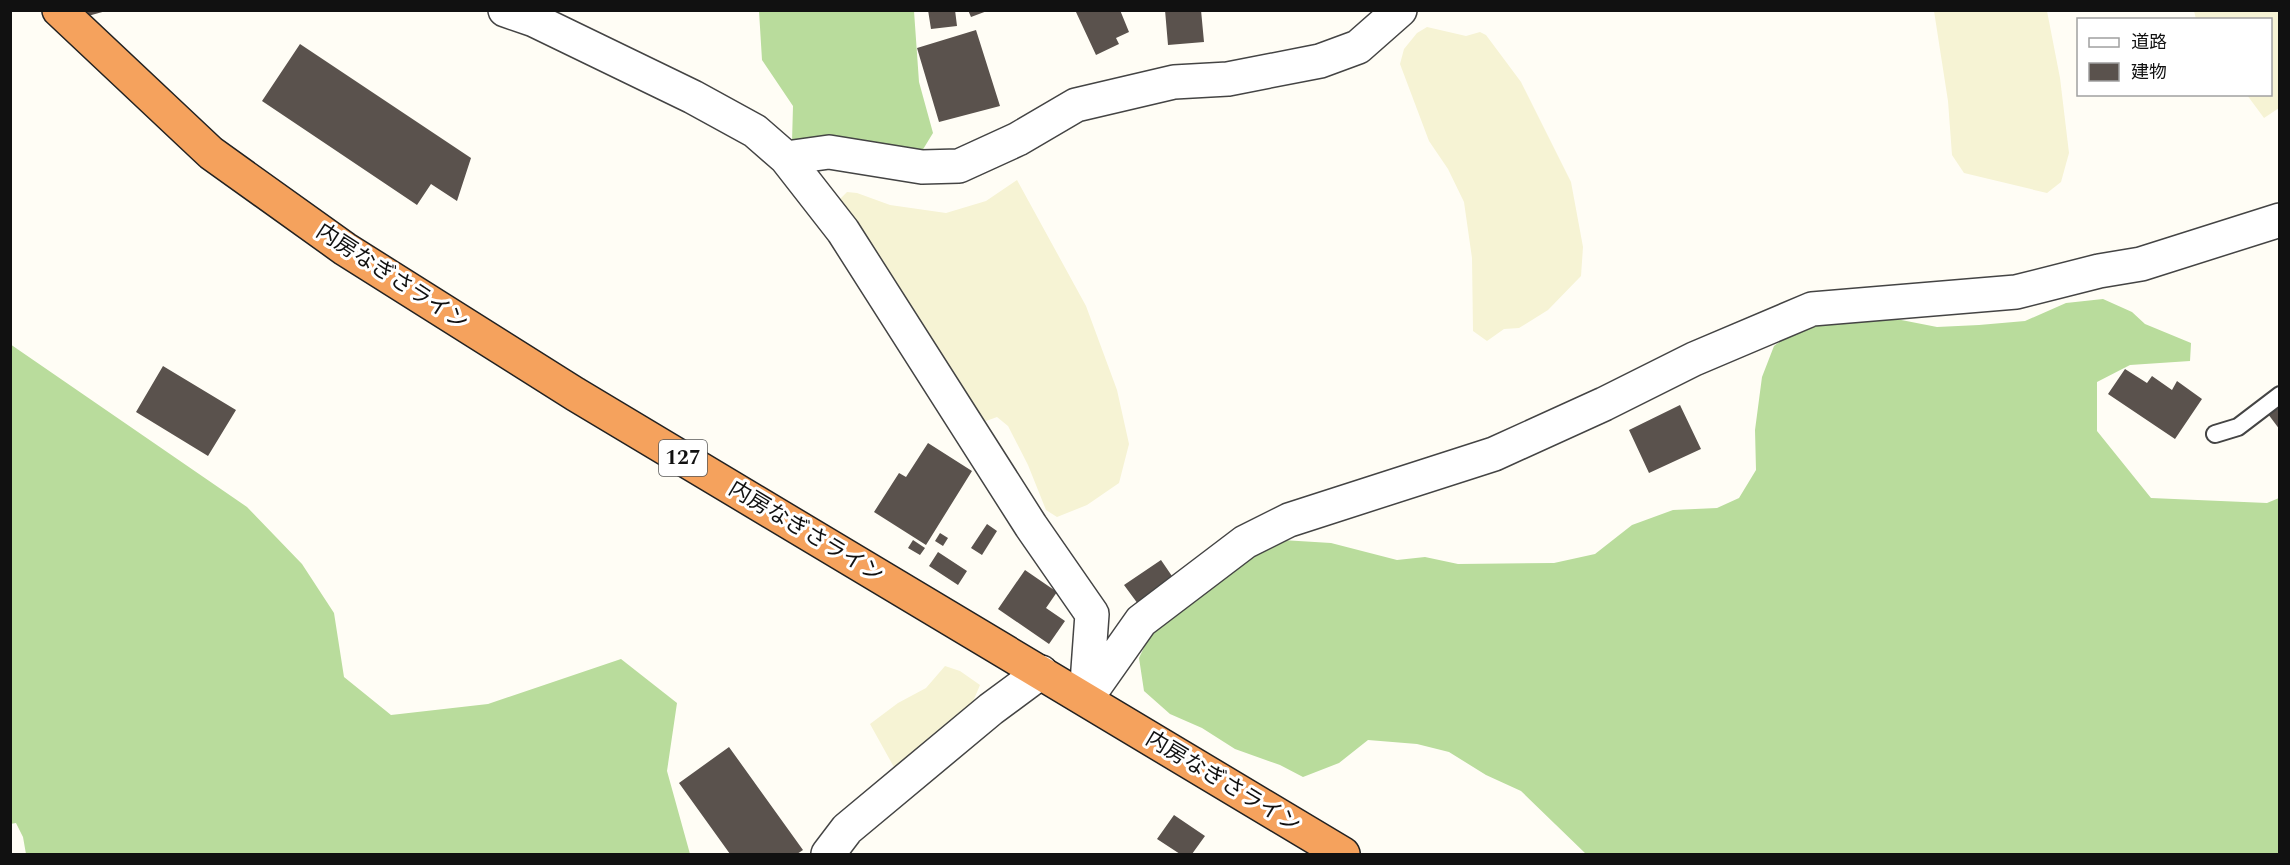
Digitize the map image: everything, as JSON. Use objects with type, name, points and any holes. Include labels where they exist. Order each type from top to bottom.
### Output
[{"type":"highway","name":"内房なぎさライン","points":[[59,10],[211,153],[345,249],[575,394],[1343,855]]},
{"type":"street","points":[[505,10],[534,21],[693,97],[755,131],[786,158],[843,231],[1030,525],[1092,614],[1086,699]]},
{"type":"street","points":[[786,158],[829,152],[922,167],[959,166],[1018,139],[1076,105],[1174,82],[1228,79],[1320,61],[1358,47],[1400,10]]},
{"type":"street","points":[[1086,699],[1141,621],[1245,542],[1289,520],[1494,454],[1604,404],[1694,359],[1812,309],[2016,292],[2099,271],[2141,264],[2280,220]]},
{"type":"street","points":[[828,855],[847,829],[991,709],[1041,672]]},
{"type":"lane","points":[[2215,434],[2238,427],[2280,395]]},
{"type":"shaded area","points":[[1934,11],[2047,11],[2060,78],[2069,153],[2061,182],[2047,193],[1964,173],[1952,155],[1948,101]]},
{"type":"shaded area","points":[[2194,11],[2279,11],[2279,108],[2264,118],[2248,96],[2272,96],[2272,18],[2196,18]]},
{"type":"shaded area","points":[[1427,27],[1466,36],[1480,32],[1486,35],[1521,82],[1571,182],[1583,247],[1581,276],[1548,310],[1519,328],[1504,329],[1487,341],[1473,331],[1472,258],[1464,202],[1448,169],[1429,141],[1400,64],[1404,49],[1417,33]]},
{"type":"shaded area","points":[[1017,180],[1086,306],[1117,390],[1129,444],[1119,483],[1087,505],[1057,517],[1046,510],[1028,465],[1008,426],[997,417],[986,421],[967,408],[837,202],[847,192],[857,193],[890,205],[946,213],[986,201]]},
{"type":"shaded area","points":[[945,666],[960,671],[980,685],[972,704],[895,769],[870,724],[898,703],[926,688]]},
{"type":"green space","points":[[759,11],[914,11],[919,82],[933,133],[922,151],[792,142],[793,106],[762,60]]},
{"type":"green space","points":[[2103,299],[2132,312],[2145,324],[2191,343],[2190,361],[2130,365],[2097,382],[2097,431],[2151,498],[2267,503],[2279,498],[2279,854],[1586,854],[1521,791],[1486,775],[1449,752],[1417,744],[1368,740],[1339,763],[1303,777],[1280,765],[1235,749],[1202,728],[1170,714],[1144,691],[1139,658],[1157,620],[1268,539],[1331,543],[1397,560],[1425,557],[1458,564],[1554,563],[1595,554],[1632,525],[1673,510],[1717,508],[1739,498],[1756,470],[1755,430],[1762,377],[1774,346],[1812,318],[1886,317],[1937,327],[1979,325],[2025,321],[2066,303]]},
{"type":"green space","points":[[10,344],[247,507],[302,564],[334,613],[344,677],[391,715],[488,704],[621,659],[677,703],[667,771],[690,854],[26,854],[23,837],[16,823],[10,824]]},
{"type":"building","points":[[87,10],[106,10],[106,11],[88,16]]},
{"type":"building","points":[[928,10],[955,10],[957,26],[931,29]]},
{"type":"building","points":[[968,10],[987,10],[987,11],[971,17]]},
{"type":"building","points":[[1080,10],[1120,10],[1129,32],[1116,38],[1119,44],[1096,55],[1076,12]]},
{"type":"building","points":[[1165,10],[1201,10],[1204,42],[1168,45]]},
{"type":"building","points":[[976,30],[1000,106],[939,122],[917,48]]},
{"type":"building","points":[[300,44],[471,158],[457,201],[431,184],[417,205],[262,101]]},
{"type":"building","points":[[163,366],[236,410],[208,456],[136,412]]},
{"type":"building","points":[[2125,369],[2147,383],[2152,376],[2172,390],[2177,381],[2202,399],[2175,439],[2108,394]]},
{"type":"building","points":[[2280,400],[2280,430],[2265,410]]},
{"type":"building","points":[[1680,405],[1701,449],[1649,473],[1629,430]]},
{"type":"building","points":[[928,443],[972,471],[926,545],[874,512],[899,473],[906,477]]},
{"type":"building","points":[[987,524],[997,531],[982,555],[971,548]]},
{"type":"building","points":[[940,533],[948,538],[943,546],[935,541]]},
{"type":"building","points":[[913,540],[925,548],[920,555],[908,548]]},
{"type":"building","points":[[938,552],[967,571],[958,585],[929,566]]},
{"type":"building","points":[[1161,560],[1174,579],[1138,604],[1124,585]]},
{"type":"building","points":[[1025,570],[1057,592],[1046,608],[1065,621],[1049,644],[998,609]]},
{"type":"building","points":[[729,747],[803,850],[797,854],[730,854],[679,783]]},
{"type":"building","points":[[1174,815],[1205,836],[1192,854],[1180,854],[1157,839]]}]
